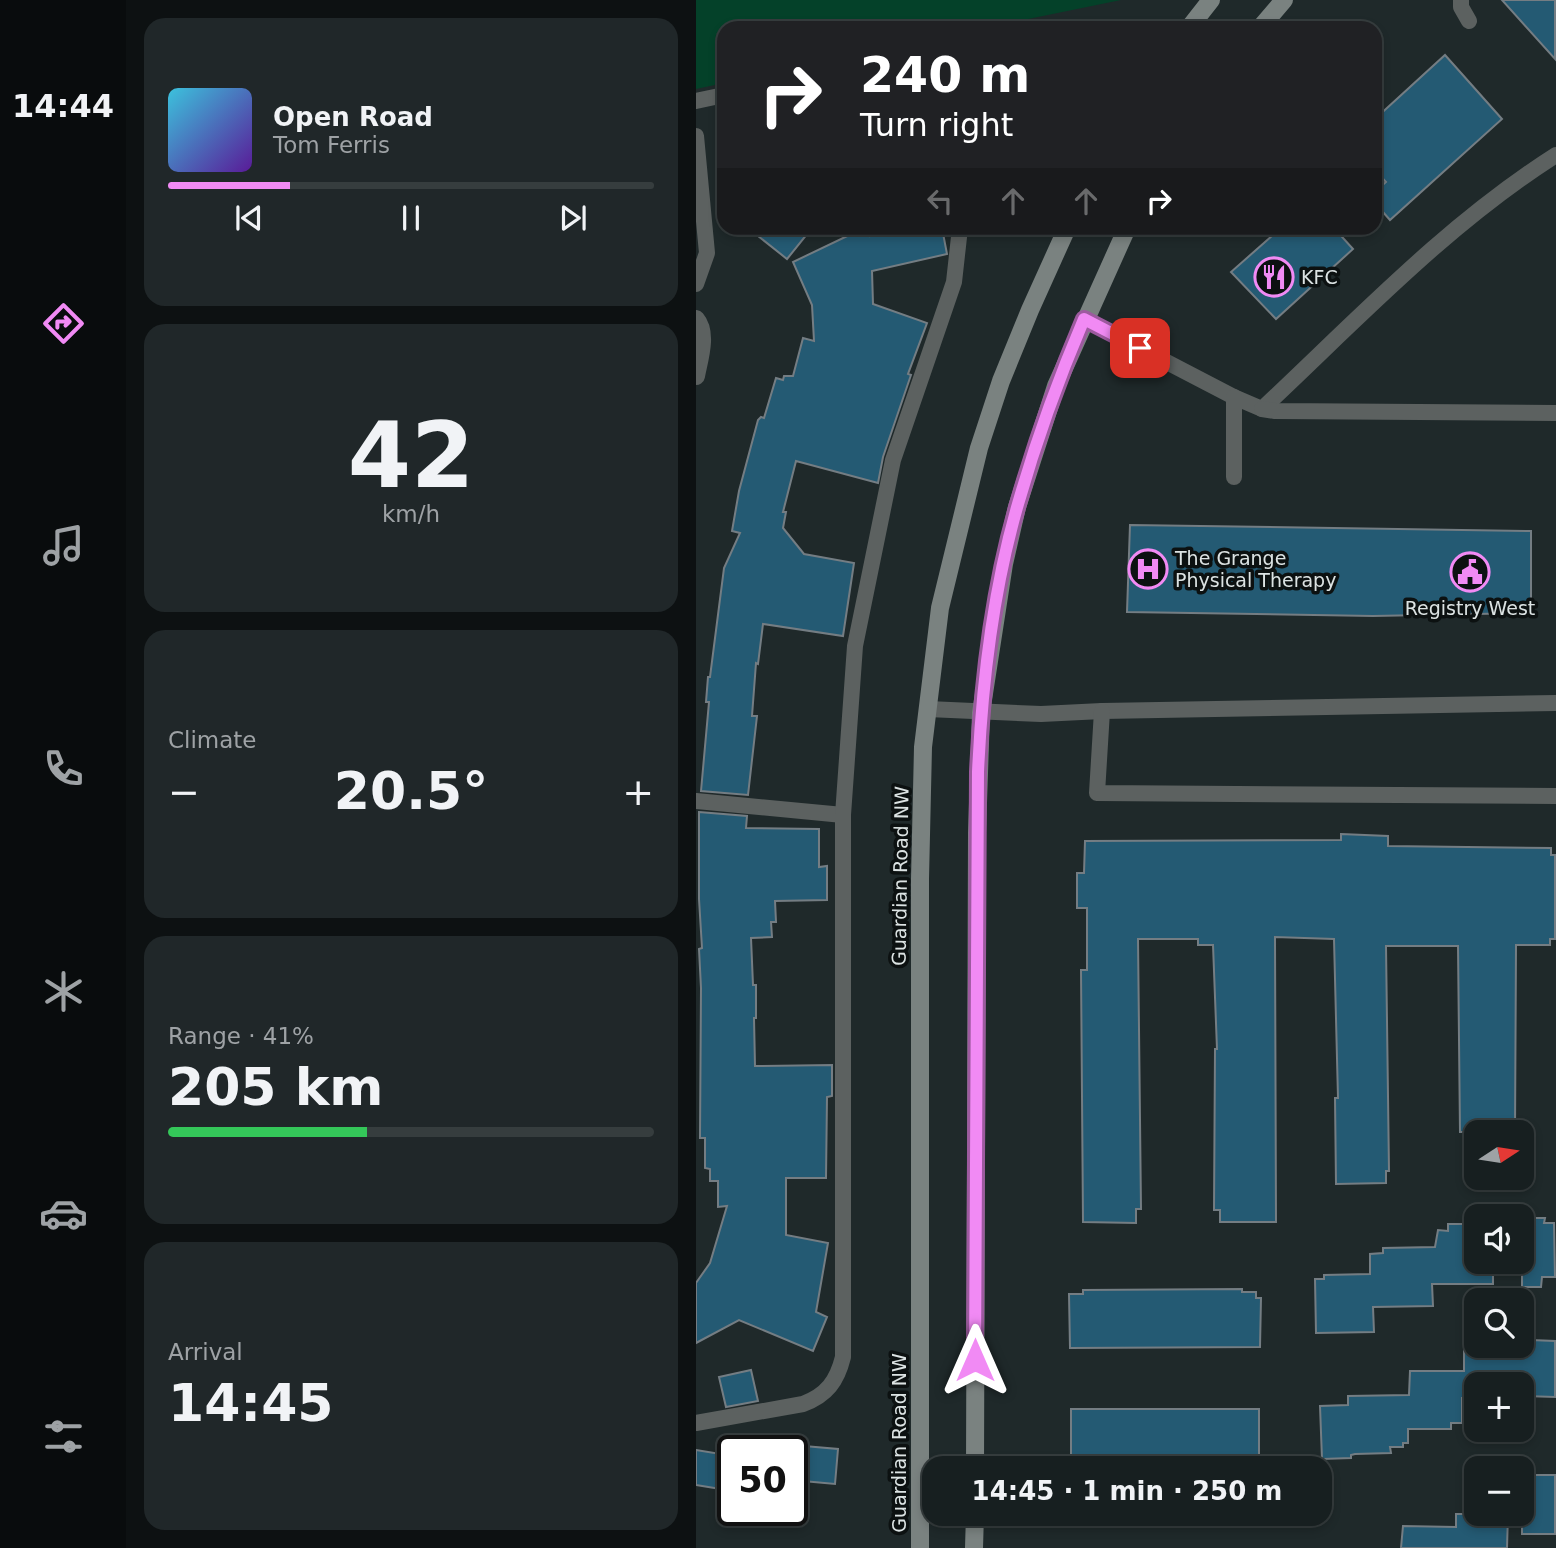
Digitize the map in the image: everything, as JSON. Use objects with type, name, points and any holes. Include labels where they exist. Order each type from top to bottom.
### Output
[{"type":"main road","points":[[1195,21],[1211,0]]},
{"type":"main road","points":[[1267,21],[1284,0]]},
{"type":"main road","name":"Guardian Road NW","points":[[920,1548],[920,879],[924,747],[928,709],[940,608],[979,448],[1006,369],[1064,235]]},
{"type":"main road","points":[[975,1456],[977,833],[981,713],[999,589],[1017,507],[1056,386],[1123,235]]},
{"type":"main road","points":[[974,1548],[975,1526]]},
{"type":"street","points":[[696,319],[700,323],[702,347],[696,376]]},
{"type":"lane","points":[[1461,0],[1461,7],[1469,21]]},
{"type":"lane","points":[[696,101],[717,96]]},
{"type":"lane","points":[[696,136],[707,253],[696,284]]},
{"type":"lane","points":[[1261,409],[1450,233],[1555,155]]},
{"type":"lane","points":[[696,1423],[803,1404],[819,1398],[839,1375],[843,1344],[843,815],[855,646],[893,460],[954,282],[959,235]]},
{"type":"lane","points":[[1084,319],[1261,409],[1555,414]]},
{"type":"lane","points":[[1234,397],[1234,477]]},
{"type":"lane","points":[[928,709],[1041,714],[1555,703]]},
{"type":"lane","points":[[1102,711],[1097,793],[1555,796]]},
{"type":"lane","points":[[696,801],[843,815]]},
{"type":"green space","points":[[696,0],[1121,0],[1019,21],[717,21],[717,84],[696,89]]},
{"type":"building","points":[[1502,0],[1555,0],[1555,59]]},
{"type":"building","points":[[1445,55],[1502,119],[1390,220],[1382,211],[1382,186],[1386,182],[1382,178],[1382,113]]},
{"type":"building","points":[[757,235],[806,235],[787,259]]},
{"type":"building","points":[[849,235],[943,235],[947,254],[872,271],[873,304],[927,323],[908,374],[911,375],[883,457],[878,483],[796,461],[783,512],[786,512],[783,528],[804,554],[854,563],[843,636],[763,624],[758,664],[756,663],[752,716],[757,716],[748,795],[701,791],[709,702],[706,702],[708,677],[724,568],[740,533],[732,531],[739,491],[758,420],[764,418],[776,378],[783,380],[784,376],[793,376],[803,338],[814,341],[812,305],[793,262]]},
{"type":"building","name":"KFC","points":[[1273,235],[1340,235],[1353,249],[1276,319],[1231,272]]},
{"type":"building","points":[[1130,525],[1531,531],[1531,613],[1373,616],[1127,612]]},
{"type":"building","points":[[699,812],[747,816],[746,828],[819,829],[819,867],[827,866],[827,900],[775,901],[776,922],[771,922],[772,937],[751,938],[753,985],[756,985],[755,1066],[832,1065],[832,1096],[827,1097],[826,1178],[786,1178],[786,1235],[828,1243],[816,1312],[827,1317],[813,1351],[739,1320],[696,1343],[696,1283],[710,1263],[727,1206],[718,1207],[718,1181],[710,1181],[710,1169],[705,1168],[705,1138],[700,1138],[699,949],[702,948]]},
{"type":"building","points":[[1341,834],[1388,836],[1388,846],[1551,848],[1551,855],[1555,855],[1555,939],[1550,939],[1550,945],[1516,945],[1515,1120],[1464,1120],[1464,1132],[1460,1132],[1458,946],[1386,946],[1389,1171],[1386,1171],[1386,1183],[1336,1184],[1335,1098],[1338,1098],[1334,939],[1275,937],[1276,1222],[1220,1222],[1220,1210],[1214,1210],[1217,1049],[1213,945],[1198,945],[1198,939],[1138,939],[1141,1209],[1136,1209],[1136,1223],[1083,1222],[1081,970],[1087,970],[1087,908],[1077,908],[1077,873],[1084,873],[1085,841],[1341,840]]},
{"type":"building","points":[[1534,1218],[1545,1218],[1544,1223],[1554,1223],[1555,1277],[1542,1277],[1541,1287],[1522,1287],[1522,1274],[1534,1274]]},
{"type":"building","points":[[1448,1224],[1464,1224],[1464,1274],[1493,1274],[1493,1284],[1432,1284],[1433,1306],[1373,1307],[1374,1332],[1316,1333],[1315,1279],[1324,1279],[1324,1275],[1370,1274],[1370,1254],[1383,1253],[1383,1248],[1435,1247],[1438,1230],[1448,1231]]},
{"type":"building","points":[[1242,1289],[1242,1292],[1256,1292],[1256,1298],[1261,1298],[1260,1347],[1070,1348],[1069,1294],[1083,1294],[1083,1290]]},
{"type":"building","points":[[1534,1340],[1555,1341],[1555,1397],[1534,1396],[1534,1372],[1464,1372],[1462,1423],[1451,1423],[1451,1429],[1408,1429],[1408,1443],[1403,1443],[1403,1447],[1390,1447],[1391,1453],[1355,1454],[1351,1455],[1351,1458],[1322,1456],[1320,1406],[1348,1405],[1348,1396],[1409,1395],[1410,1371],[1464,1371],[1464,1358],[1534,1358]]},
{"type":"building","points":[[751,1370],[758,1401],[726,1407],[719,1377]]},
{"type":"building","points":[[1071,1409],[1259,1409],[1259,1456],[1071,1456]]},
{"type":"building","points":[[808,1446],[838,1449],[835,1484],[808,1481]]},
{"type":"building","points":[[696,1450],[717,1453],[717,1488],[696,1485]]},
{"type":"building","points":[[1534,1475],[1555,1475],[1555,1534],[1522,1534],[1522,1526],[1534,1526]]},
{"type":"building","points":[[1456,1514],[1464,1514],[1464,1526],[1508,1526],[1507,1548],[1401,1548],[1403,1526],[1456,1527]]},
{"type":"place","name":"KFC","points":[[1274,277]]},
{"type":"place","name":"The Grange Physical Therapy","points":[[1148,569]]},
{"type":"place","name":"Registry West","points":[[1470,572]]},
{"type":"route","points":[[975,1360],[978,772],[981,713],[993,626],[1017,507],[1056,386],[1084,319],[1140,348]]}]
